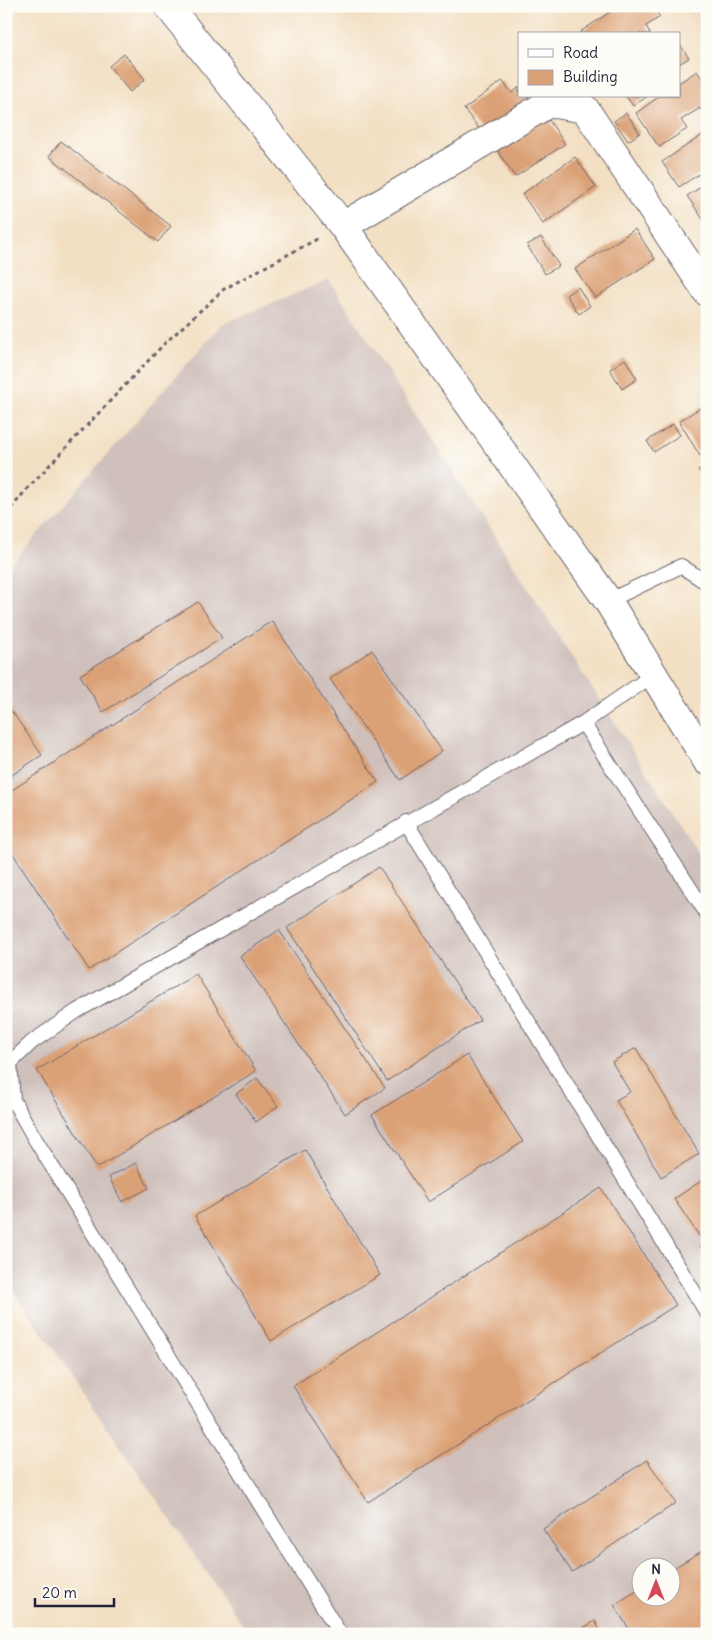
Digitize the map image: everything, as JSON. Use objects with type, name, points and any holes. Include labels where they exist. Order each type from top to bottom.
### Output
[{"type":"main road","points":[[168,6],[343,226],[608,601],[707,761]]},
{"type":"main road","points":[[343,226],[549,103],[585,110],[707,292]]},
{"type":"lane","points":[[608,601],[682,566],[707,583]]},
{"type":"lane","points":[[340,1634],[35,1139],[13,1100],[10,1063],[32,1042],[77,1011],[406,822],[583,723],[653,675]]},
{"type":"lane","points":[[583,723],[707,914]]},
{"type":"lane","points":[[406,822],[707,1313]]},
{"type":"path","points":[[6,515],[26,490],[158,351],[224,289],[343,226]]},
{"type":"shaded area","points":[[681,6],[707,6],[707,43]]},
{"type":"shaded area","points":[[329,280],[707,866],[707,1634],[249,1634],[6,1280],[6,570],[222,324]]},
{"type":"building","points":[[619,6],[653,6],[660,17],[646,26],[649,32],[580,32]]},
{"type":"building","points":[[680,44],[689,58],[680,63]]},
{"type":"building","points":[[124,54],[145,79],[130,92],[109,66]]},
{"type":"building","points":[[697,71],[707,86],[707,118],[700,108],[681,120],[687,129],[659,147],[636,113],[657,98],[680,98],[680,82]]},
{"type":"building","points":[[502,81],[512,93],[518,88],[518,98],[529,98],[531,101],[484,135],[464,109]]},
{"type":"building","points":[[627,98],[645,98],[633,106]]},
{"type":"building","points":[[626,113],[640,133],[628,141],[614,121]]},
{"type":"building","points":[[547,117],[565,144],[515,177],[497,150]]},
{"type":"building","points":[[707,132],[707,169],[679,187],[662,162]]},
{"type":"building","points":[[61,141],[171,226],[158,242],[49,156]]},
{"type":"building","points":[[575,157],[596,187],[543,224],[522,194]]},
{"type":"building","points":[[707,183],[707,225],[687,196]]},
{"type":"building","points":[[635,229],[655,259],[595,298],[575,269]]},
{"type":"building","points":[[541,237],[559,266],[545,274],[527,245]]},
{"type":"building","points":[[578,287],[590,306],[579,314],[566,295]]},
{"type":"building","points":[[625,359],[637,379],[622,389],[610,369]]},
{"type":"building","points":[[707,404],[707,451],[700,456],[679,421]]},
{"type":"building","points":[[673,424],[680,435],[654,452],[647,441]]},
{"type":"building","points":[[707,464],[707,482],[698,470]]},
{"type":"building","points":[[198,602],[222,638],[103,712],[80,675]]},
{"type":"building","points":[[272,621],[378,782],[89,970],[6,843],[6,794]]},
{"type":"building","points":[[372,650],[442,751],[400,780],[330,679]]},
{"type":"building","points":[[6,703],[42,755],[6,779]]},
{"type":"building","points":[[379,867],[480,1020],[387,1081],[287,928]]},
{"type":"building","points":[[279,930],[385,1088],[345,1114],[240,956]]},
{"type":"building","points":[[196,974],[256,1071],[97,1168],[37,1070]]},
{"type":"building","points":[[636,1048],[699,1154],[661,1177],[616,1100],[630,1092],[612,1062]]},
{"type":"building","points":[[467,1055],[523,1142],[428,1202],[372,1115]]},
{"type":"building","points":[[257,1078],[278,1106],[256,1122],[236,1094]]},
{"type":"building","points":[[305,1150],[380,1275],[271,1341],[195,1216]]},
{"type":"building","points":[[136,1163],[149,1188],[122,1202],[109,1177]]},
{"type":"building","points":[[707,1177],[707,1232],[700,1237],[674,1199]]},
{"type":"building","points":[[601,1188],[676,1305],[368,1502],[293,1386]]},
{"type":"building","points":[[707,1241],[707,1256],[700,1246]]},
{"type":"building","points":[[647,1460],[676,1503],[572,1572],[543,1529]]},
{"type":"building","points":[[707,1548],[707,1634],[632,1634],[614,1605],[630,1595],[630,1608],[680,1608],[680,1564]]},
{"type":"building","points":[[595,1621],[602,1634],[573,1634]]}]
